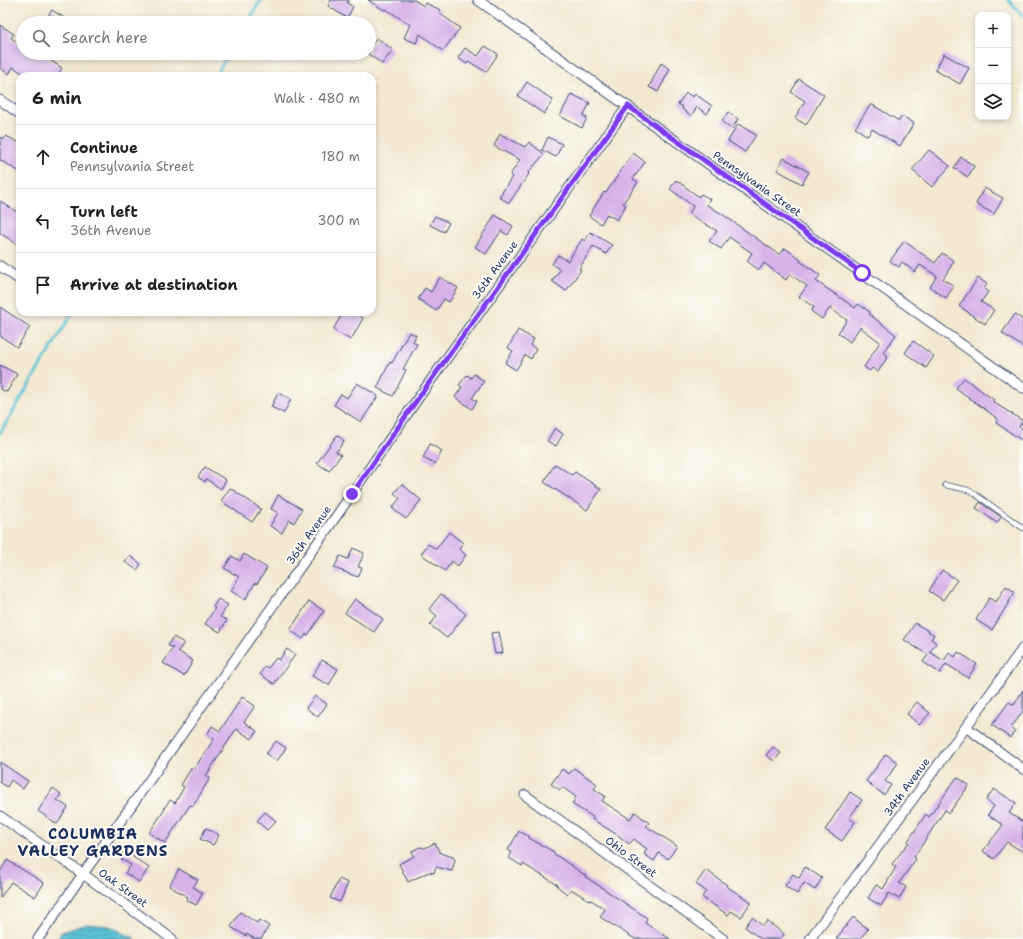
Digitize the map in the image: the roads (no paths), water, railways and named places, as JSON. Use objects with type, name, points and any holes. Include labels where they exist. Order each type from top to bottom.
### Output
[{"type":"street","name":"Pennsylvania Street","points":[[478,0],[1023,388]]},
{"type":"street","points":[[0,100],[16,111]]},
{"type":"street","name":"36th Avenue","points":[[38,939],[82,874],[335,518],[421,394],[628,106]]},
{"type":"street","points":[[0,266],[16,277]]},
{"type":"street","name":"34th Avenue","points":[[810,939],[1023,648]]},
{"type":"street","points":[[966,727],[1023,769]]},
{"type":"street","name":"Ohio Street","points":[[525,795],[723,939]]},
{"type":"street","name":"Oak Street","points":[[0,816],[172,939]]},
{"type":"lane","points":[[945,485],[968,490],[1023,528]]},
{"type":"water","points":[[87,924],[109,926],[136,939],[58,939],[61,932]]},
{"type":"waterway","points":[[251,16],[261,0]]},
{"type":"waterway","points":[[1008,0],[1023,16]]},
{"type":"waterway","points":[[217,72],[225,60]]},
{"type":"waterway","points":[[0,433],[71,316]]},
{"type":"district","name":"COLUMBIA VALLEY GARDENS","points":[[93,842]]}]
